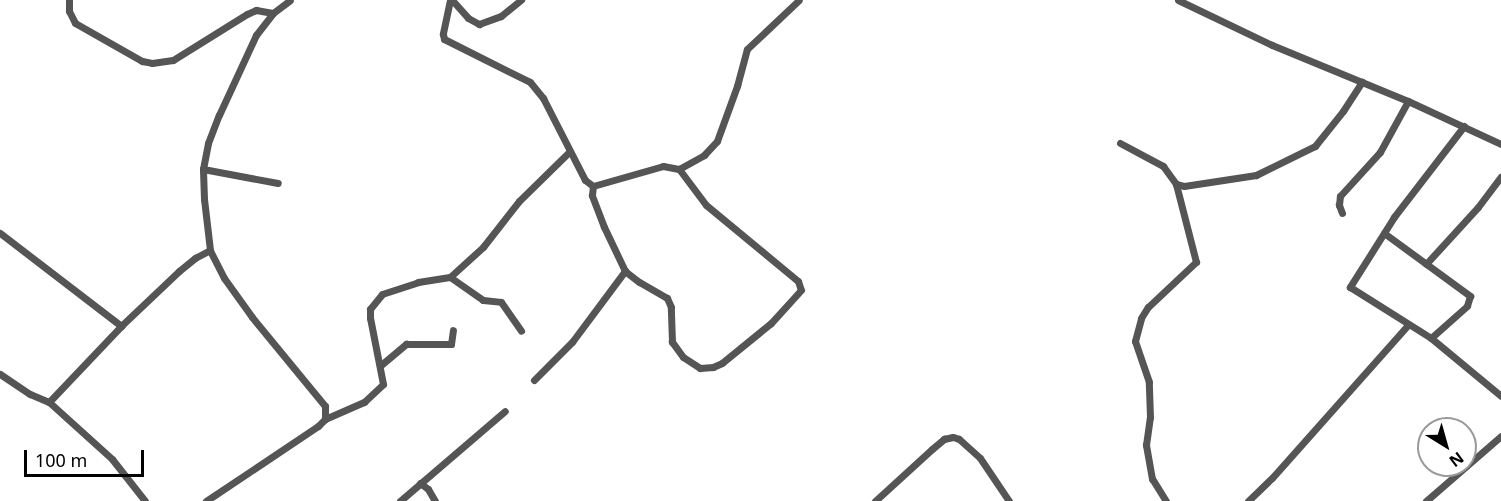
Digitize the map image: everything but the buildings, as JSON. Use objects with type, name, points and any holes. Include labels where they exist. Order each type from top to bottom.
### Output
[{"type":"street","points":[[69,0],[69,11],[75,23],[142,61],[152,63],[173,60],[256,10],[273,13]]},
{"type":"street","points":[[290,0],[273,13],[256,35],[208,143],[203,169],[210,250],[224,278],[252,317],[325,406],[325,419]]},
{"type":"street","points":[[451,0],[468,18],[479,24],[501,16],[521,0]]},
{"type":"street","points":[[451,0],[443,34],[444,39],[530,82],[543,98],[585,180],[593,186]]},
{"type":"street","points":[[593,186],[663,166],[679,169],[704,155],[717,141],[737,86],[747,49],[799,0]]},
{"type":"street","points":[[1178,0],[1272,45],[1408,101],[1501,144]]},
{"type":"street","points":[[1197,0],[1200,9]]},
{"type":"street","points":[[1176,184],[1192,186],[1242,178],[1269,169],[1306,152],[1332,126],[1362,82]]},
{"type":"street","points":[[1342,213],[1339,205],[1340,196],[1380,152],[1408,101]]},
{"type":"street","points":[[1464,126],[1384,233],[1350,287],[1431,338],[1501,396]]},
{"type":"street","points":[[1120,143],[1162,166],[1176,184],[1196,262],[1148,307],[1135,341],[1151,396],[1146,445],[1152,479],[1166,501]]},
{"type":"street","points":[[206,501],[325,419],[364,402],[380,389],[383,384],[381,365],[370,318],[374,301],[382,294],[418,282],[450,278],[483,247],[519,201],[569,152]]},
{"type":"street","points":[[203,169],[278,183]]},
{"type":"street","points":[[593,186],[592,195],[604,227],[625,271],[667,298],[671,307],[672,342],[676,349],[700,368],[713,367],[722,363],[771,323],[801,290],[798,281],[706,205],[679,169]]},
{"type":"street","points":[[1426,264],[1484,200],[1501,177]]},
{"type":"street","points":[[0,233],[121,326]]},
{"type":"street","points":[[1384,233],[1460,286],[1471,299],[1431,338]]},
{"type":"street","points":[[49,402],[121,326],[179,271],[210,250]]},
{"type":"street","points":[[534,380],[572,342],[625,271]]},
{"type":"street","points":[[450,278],[478,298],[501,302],[521,331]]},
{"type":"street","points":[[1248,501],[1272,478],[1408,325]]},
{"type":"street","points":[[381,365],[406,344],[451,344],[453,330]]},
{"type":"street","points":[[0,374],[30,394],[49,402],[112,459],[145,501]]},
{"type":"street","points":[[400,501],[505,411]]},
{"type":"street","points":[[1426,501],[1501,436]]},
{"type":"street","points":[[875,501],[944,439],[953,437],[959,439],[980,458],[1009,501]]},
{"type":"street","points":[[420,483],[428,489],[435,501]]}]
